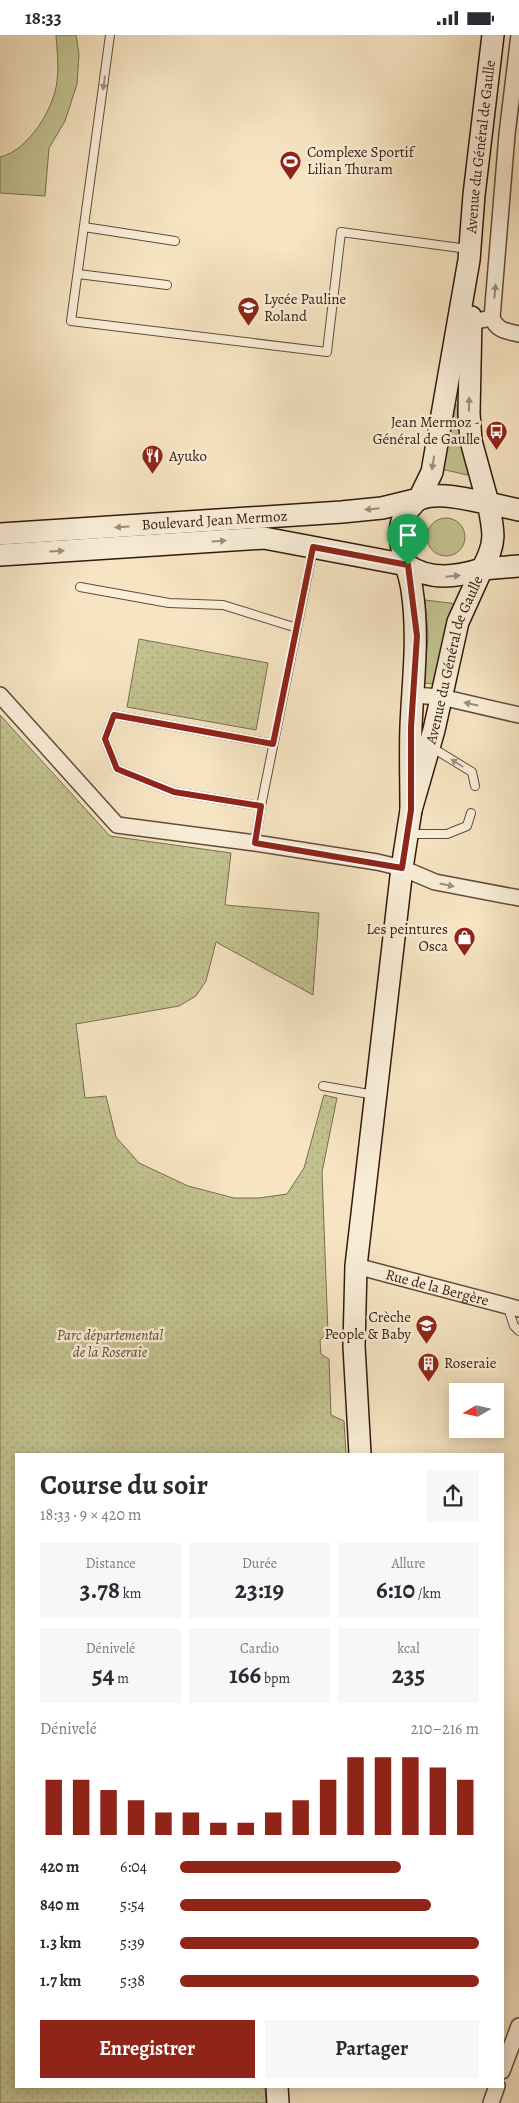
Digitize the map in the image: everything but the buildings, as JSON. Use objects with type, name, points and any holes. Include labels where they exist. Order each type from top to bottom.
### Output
[{"type":"main road","name":"Avenue du Général de Gaulle","points":[[419,499],[432,472],[469,254],[493,35]]},
{"type":"main road","name":"Avenue du Général de Gaulle","points":[[469,254],[471,322],[468,413],[473,449],[488,503]]},
{"type":"main road","name":"Boulevard Jean Mermoz","points":[[4,548],[382,508],[438,496],[488,503],[519,510]]},
{"type":"main road","points":[[408,565],[400,535],[402,522],[407,511],[419,499]]},
{"type":"main road","points":[[482,569],[492,553],[494,537],[488,503]]},
{"type":"main road","name":"Boulevard Jean Mermoz","points":[[4,548],[264,538],[408,565],[417,572],[446,577],[482,569],[519,566]]},
{"type":"main road","name":"Avenue du Général de Gaulle","points":[[360,1453],[354,1346],[356,1266],[387,991],[411,810],[413,695],[417,636],[408,565]]},
{"type":"main road","name":"Avenue du Général de Gaulle","points":[[411,810],[429,746],[458,622],[482,569]]},
{"type":"main road","points":[[277,2088],[278,2103]]},
{"type":"street","name":"Avenue du Général de Gaulle","points":[[492,319],[513,136],[519,35]]},
{"type":"street","points":[[471,322],[492,319],[501,330],[519,334]]},
{"type":"street","points":[[0,695],[117,825],[255,843],[402,868],[435,882],[519,898]]},
{"type":"street","points":[[413,695],[441,697],[519,715]]},
{"type":"street","name":"Rue de la Bergère","points":[[356,1266],[513,1307]]},
{"type":"street","points":[[504,2066],[519,2026]]},
{"type":"street","points":[[491,2103],[496,2088]]},
{"type":"lane","points":[[110,35],[72,321],[327,352],[341,232],[469,254]]},
{"type":"lane","points":[[84,227],[174,241]]},
{"type":"lane","points":[[78,274],[167,285]]},
{"type":"lane","points":[[255,843],[313,547]]},
{"type":"lane","points":[[80,587],[169,603],[223,605],[297,628]]},
{"type":"lane","points":[[261,806],[174,792],[117,769],[105,739],[114,715],[273,744]]},
{"type":"lane","points":[[429,746],[472,772],[475,786]]},
{"type":"lane","points":[[408,834],[447,834],[467,826],[471,813]]},
{"type":"lane","points":[[323,1086],[375,1095]]},
{"type":"lane","points":[[513,1307],[514,1326],[519,1331]]},
{"type":"green space","points":[[56,35],[76,35],[79,54],[77,84],[65,121],[49,148],[45,196],[0,193],[0,157],[20,147],[30,138],[51,104],[58,75]]},
{"type":"green space","points":[[457,405],[459,407],[472,476],[441,469],[453,407]]},
{"type":"green space","points":[[446,518],[453,519],[459,524],[464,530],[464,544],[459,550],[453,555],[446,556],[439,555],[433,550],[428,544],[427,537],[428,530],[433,524],[439,519]]},
{"type":"green space","points":[[425,600],[458,604],[433,684],[424,683],[428,636]]},
{"type":"green space","points":[[139,639],[268,663],[256,730],[127,707]]},
{"type":"green space","name":"Parc départemental de la Roseraie","points":[[0,715],[110,836],[231,853],[225,905],[319,913],[313,995],[216,942],[206,981],[196,996],[179,1006],[76,1024],[85,1098],[106,1096],[116,1137],[139,1163],[188,1186],[234,1198],[259,1198],[287,1194],[304,1168],[324,1095],[337,1098],[322,1172],[328,1333],[320,1340],[321,1354],[329,1359],[331,1415],[344,1421],[346,1453],[15,1453],[15,2088],[265,2088],[266,2103],[0,2103]]},
{"type":"place","name":"Complexe Sportif Lilian Thuram","points":[[291,180]]},
{"type":"place","name":"Lycée Pauline Roland","points":[[248,327]]},
{"type":"place","name":"Jean Mermoz - Général de Gaulle","points":[[496,450]]},
{"type":"place","name":"Ayuko","points":[[153,475]]},
{"type":"place","name":"Les peintures Osca","points":[[464,957]]},
{"type":"place","name":"Crèche People & Baby","points":[[427,1345]]},
{"type":"place","name":"Roseraie","points":[[428,1382]]},
{"type":"route","points":[[313,547],[408,565],[417,636],[411,727],[411,810],[402,868],[377,862],[255,843],[261,806],[174,792],[117,769],[105,739],[114,715],[273,744],[313,547]]}]
